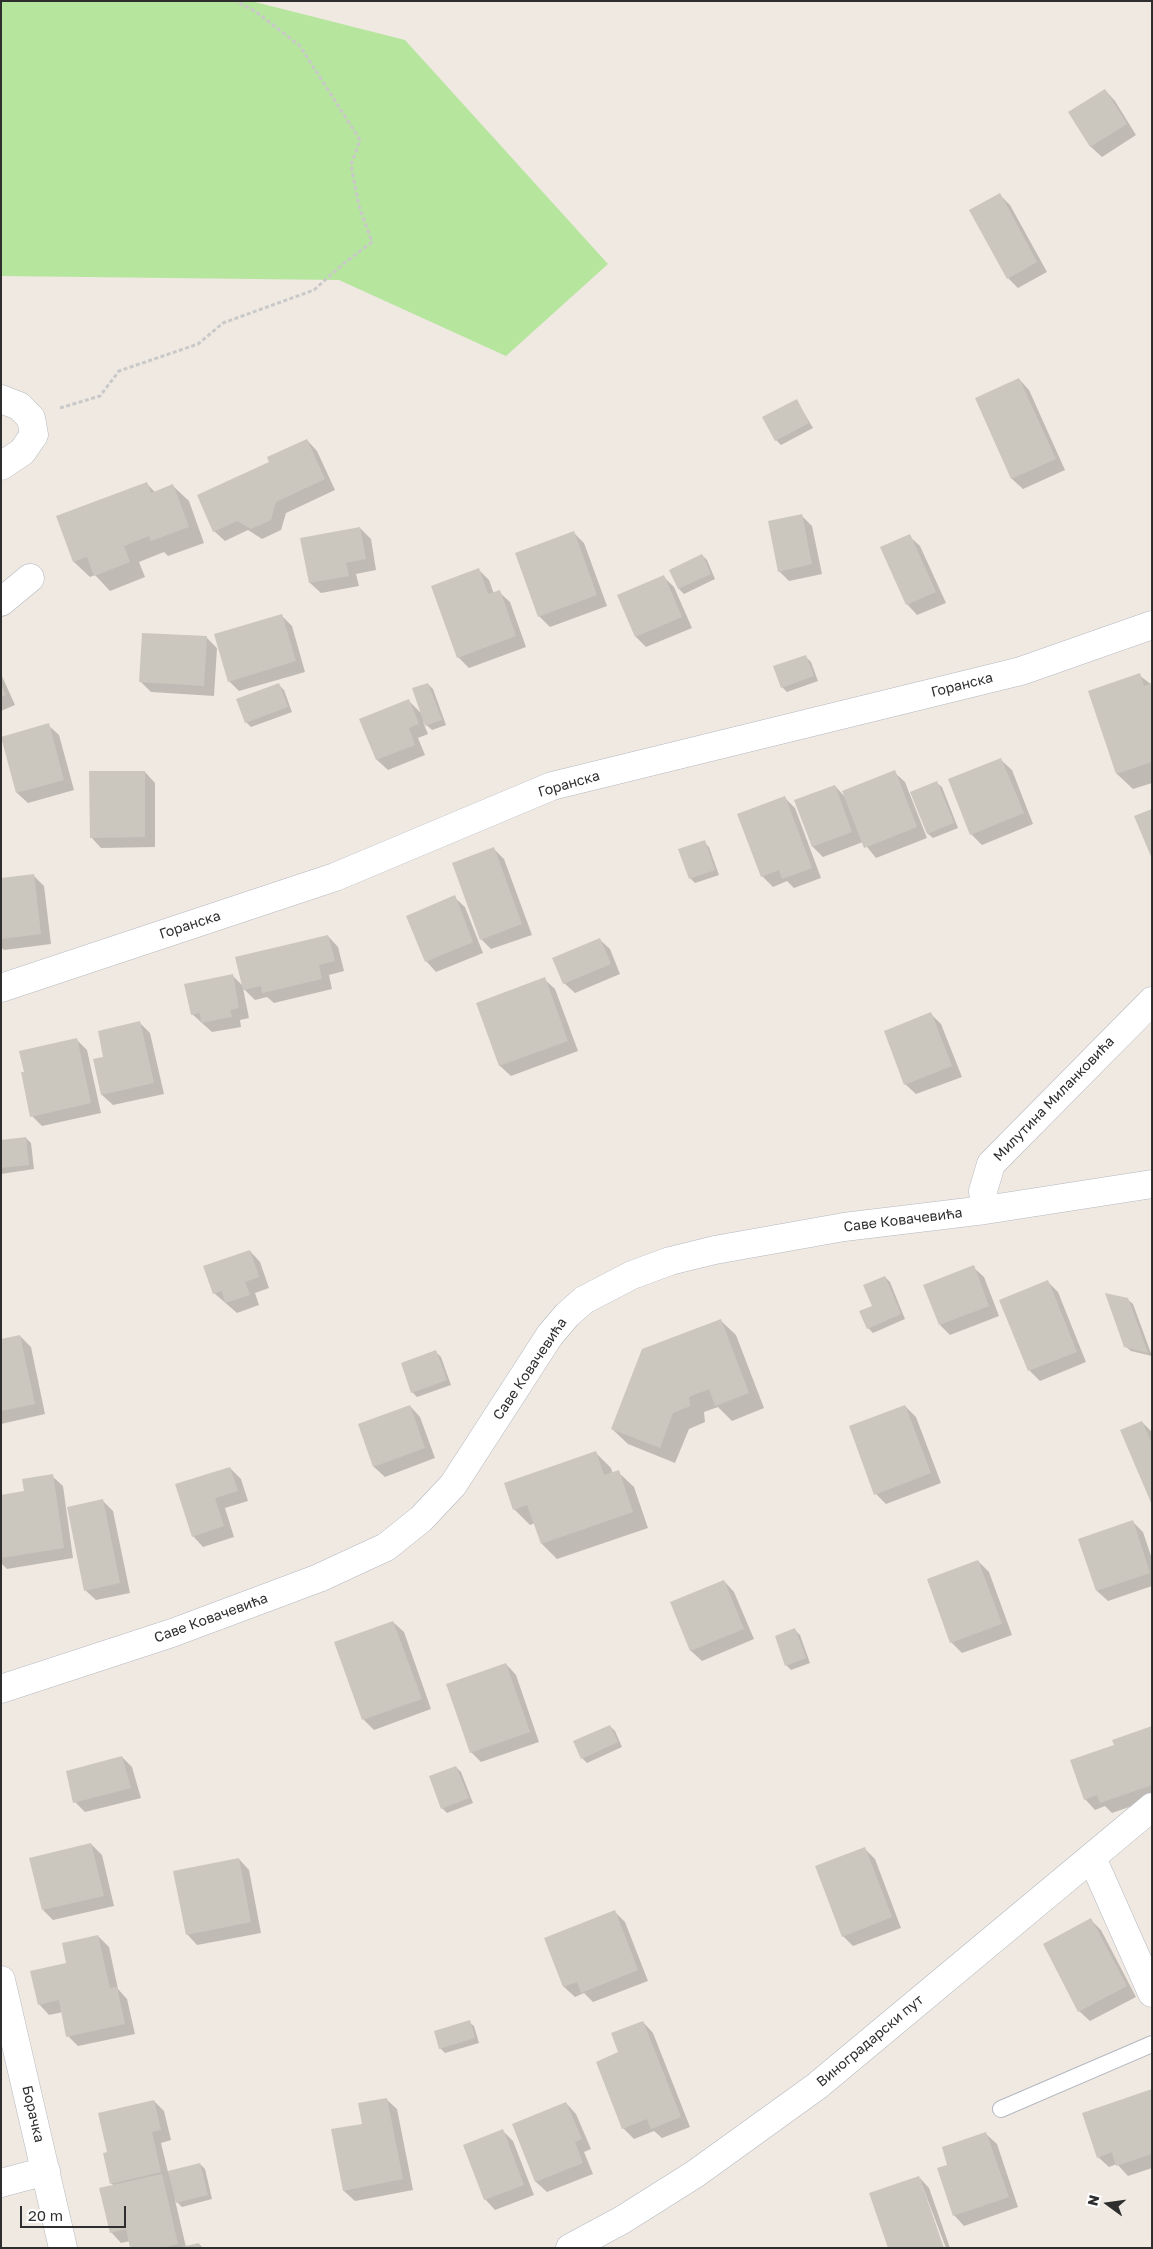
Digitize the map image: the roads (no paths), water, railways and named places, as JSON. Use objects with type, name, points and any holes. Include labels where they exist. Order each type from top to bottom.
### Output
[{"type":"street","points":[[1,399],[19,406],[31,418],[34,435],[22,452],[1,466]]},
{"type":"street","points":[[1,602],[30,578]]},
{"type":"street","name":"Горанска","points":[[1,988],[335,877],[552,786],[1021,671],[1152,626]]},
{"type":"street","name":"Милутина Миланковића","points":[[985,1210],[983,1191],[990,1164],[1152,1001]]},
{"type":"street","name":"Саве Ковачевића","points":[[1,1689],[172,1633],[319,1578],[386,1547],[420,1519],[453,1485],[550,1335],[567,1315],[584,1300],[632,1275],[670,1261],[715,1250],[844,1227],[985,1210],[1152,1184]]},
{"type":"street","name":"Виноградарски пут","points":[[570,2248],[622,2220],[695,2174],[817,2086],[1152,1807]]},
{"type":"street","points":[[1092,1858],[1152,1993]]},
{"type":"street","name":"Борачка","points":[[1,1980],[62,2248]]},
{"type":"street","points":[[1,2183],[46,2171]]},
{"type":"lane","points":[[1002,2109],[1152,2044]]}]
